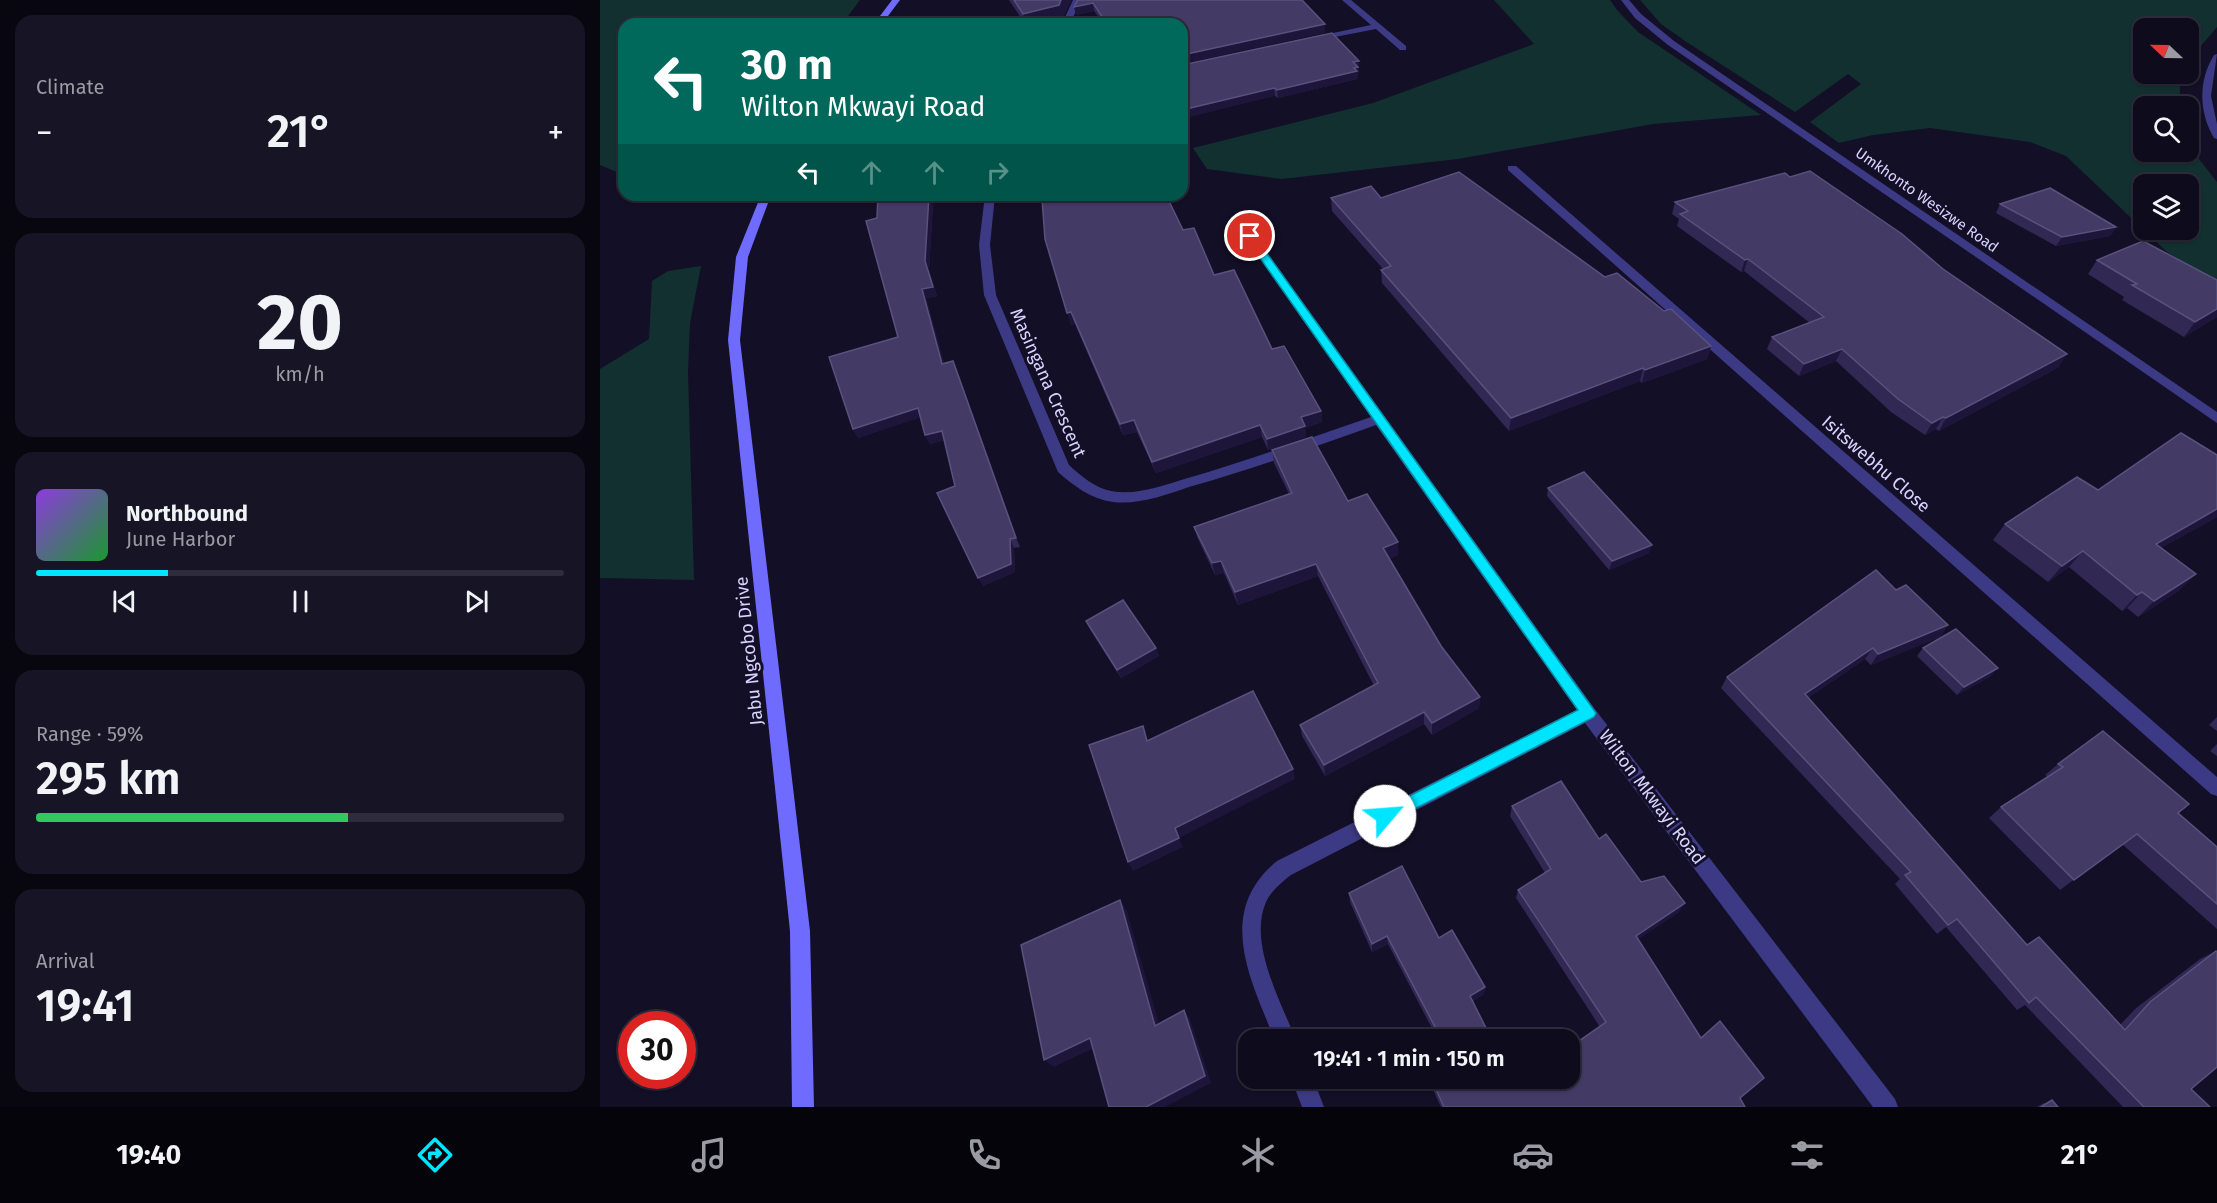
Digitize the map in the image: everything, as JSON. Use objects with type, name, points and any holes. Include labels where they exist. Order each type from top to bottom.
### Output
[{"type":"main road","points":[[882,18],[896,0]]},
{"type":"main road","name":"Jabu Ngcobo Drive","points":[[764,201],[742,257],[734,340],[800,931],[803,1107]]},
{"type":"street","points":[[1346,0],[1374,27],[1403,48]]},
{"type":"street","name":"Umkhonto Wesizwe Road","points":[[1625,0],[1638,16],[1671,43],[2217,418]]},
{"type":"street","points":[[1070,18],[1079,2]]},
{"type":"street","points":[[1306,42],[1374,27]]},
{"type":"street","points":[[2217,57],[2209,69],[2206,94],[2217,136]]},
{"type":"street","name":"Isitswebhu Close","points":[[1512,168],[2217,788]]},
{"type":"street","name":"Masingana Crescent","points":[[989,201],[983,233],[984,266],[990,295],[1063,468],[1095,492],[1115,497],[1153,493],[1219,474],[1379,418]]},
{"type":"street","name":"Wilton Mkwayi Road","points":[[1237,218],[1588,713],[1887,1107]]},
{"type":"street","points":[[1282,1029],[1264,986],[1251,937],[1250,917],[1267,882],[1284,868],[1588,713]]},
{"type":"street","points":[[1306,1089],[1313,1107]]},
{"type":"green space","points":[[600,0],[860,0],[846,18],[618,18],[618,172],[600,165]]},
{"type":"green space","points":[[1494,0],[1610,0],[1638,32],[1761,115],[1653,124],[1458,159],[1282,179],[1207,169],[1193,148],[1373,103],[1534,44]]},
{"type":"green space","points":[[1640,0],[2217,0],[2217,27],[2199,48],[2199,18],[2133,18],[2133,84],[2180,84],[2180,96],[2133,96],[2133,162],[2199,162],[2199,159],[2217,182],[2217,283],[2167,252],[2154,240],[2199,240],[2199,174],[2133,174],[2133,220],[2066,156],[2030,142],[1930,128],[1873,135],[1839,143],[1810,122],[1861,84],[1848,74],[1795,112],[1661,24]]},
{"type":"green space","points":[[701,266],[690,323],[688,372],[694,580],[600,578],[600,369],[649,339],[652,281],[668,271]]},
{"type":"building","points":[[1014,0],[1061,0],[1059,5],[1023,14]]},
{"type":"building","points":[[1078,0],[1302,0],[1325,24],[1188,54],[1188,18],[1103,18],[1093,3],[1074,7]]},
{"type":"building","points":[[1332,33],[1359,61],[1353,62],[1358,67],[1354,68],[1357,71],[1188,109],[1188,64]]},
{"type":"building","points":[[1810,171],[1902,234],[1943,269],[2067,354],[1946,418],[1943,417],[1932,423],[1898,399],[1842,349],[1804,364],[1772,337],[1824,317],[1748,259],[1745,260],[1680,214],[1688,211],[1675,202],[1785,173],[1790,177]]},
{"type":"building","points":[[1459,172],[1605,277],[1617,273],[1664,311],[1671,309],[1711,346],[1645,370],[1643,368],[1511,418],[1381,270],[1391,266],[1331,198],[1371,186],[1381,198]]},
{"type":"building","points":[[2050,188],[2116,227],[2062,237],[2000,204]]},
{"type":"building","points":[[878,201],[929,201],[925,261],[933,287],[922,289],[942,364],[953,361],[1016,538],[1010,539],[1011,564],[978,578],[937,493],[955,486],[942,431],[925,435],[918,408],[853,429],[829,357],[898,337],[866,221],[877,218]]},
{"type":"building","points":[[1042,201],[1169,201],[1183,230],[1194,228],[1214,275],[1234,270],[1272,349],[1284,346],[1321,411],[1301,417],[1305,426],[1267,439],[1260,425],[1152,462],[1134,420],[1120,424],[1071,312],[1067,313],[1045,239]]},
{"type":"building","points":[[2143,241],[2217,280],[2217,309],[2195,322],[2132,285],[2137,284],[2097,260]]},
{"type":"building","points":[[2181,433],[2217,455],[2217,509],[2156,544],[2196,574],[2154,601],[2142,592],[2137,595],[2083,551],[2062,566],[2005,524],[2077,477],[2098,490]]},
{"type":"building","points":[[1312,437],[1348,501],[1367,494],[1398,542],[1383,548],[1441,646],[1480,697],[1432,723],[1424,712],[1324,765],[1300,725],[1378,683],[1316,564],[1235,592],[1221,561],[1212,563],[1194,527],[1292,493],[1272,450]]},
{"type":"building","points":[[1584,472],[1652,545],[1612,561],[1548,488]]},
{"type":"building","points":[[1876,570],[1896,590],[1906,585],[1948,625],[1878,654],[1873,648],[1805,694],[2027,945],[2039,937],[2125,1030],[2150,1002],[2217,952],[2217,1067],[2191,1089],[2210,1107],[2144,1107],[2036,997],[2029,1003],[1957,919],[1948,925],[1905,875],[1911,872],[1727,677]]},
{"type":"building","points":[[1123,600],[1156,648],[1117,670],[1086,621]]},
{"type":"building","points":[[1956,629],[1998,668],[1964,687],[1923,648]]},
{"type":"building","points":[[1253,691],[1293,769],[1175,828],[1179,838],[1128,862],[1089,745],[1143,726],[1147,741]]},
{"type":"building","points":[[2103,731],[2189,804],[2178,813],[2217,847],[2217,904],[2137,834],[2074,880],[2001,807],[2063,767],[2058,764]]},
{"type":"building","points":[[1561,781],[1599,839],[1606,834],[1641,882],[1664,876],[1685,903],[1636,936],[1701,1038],[1720,1021],[1764,1078],[1740,1098],[1745,1107],[1444,1107],[1436,1089],[1580,1089],[1580,1040],[1606,1022],[1518,890],[1551,869],[1512,806]]},
{"type":"building","points":[[1402,866],[1439,938],[1452,930],[1485,987],[1470,996],[1486,1029],[1436,1029],[1387,936],[1372,944],[1349,893]]},
{"type":"building","points":[[1120,900],[1155,1026],[1184,1010],[1205,1076],[1146,1107],[1109,1107],[1090,1038],[1044,1060],[1021,945]]},
{"type":"building","points":[[2052,1100],[2058,1107],[2041,1107]]},
{"type":"route","points":[[1250,236],[1588,713],[1385,816]]}]
